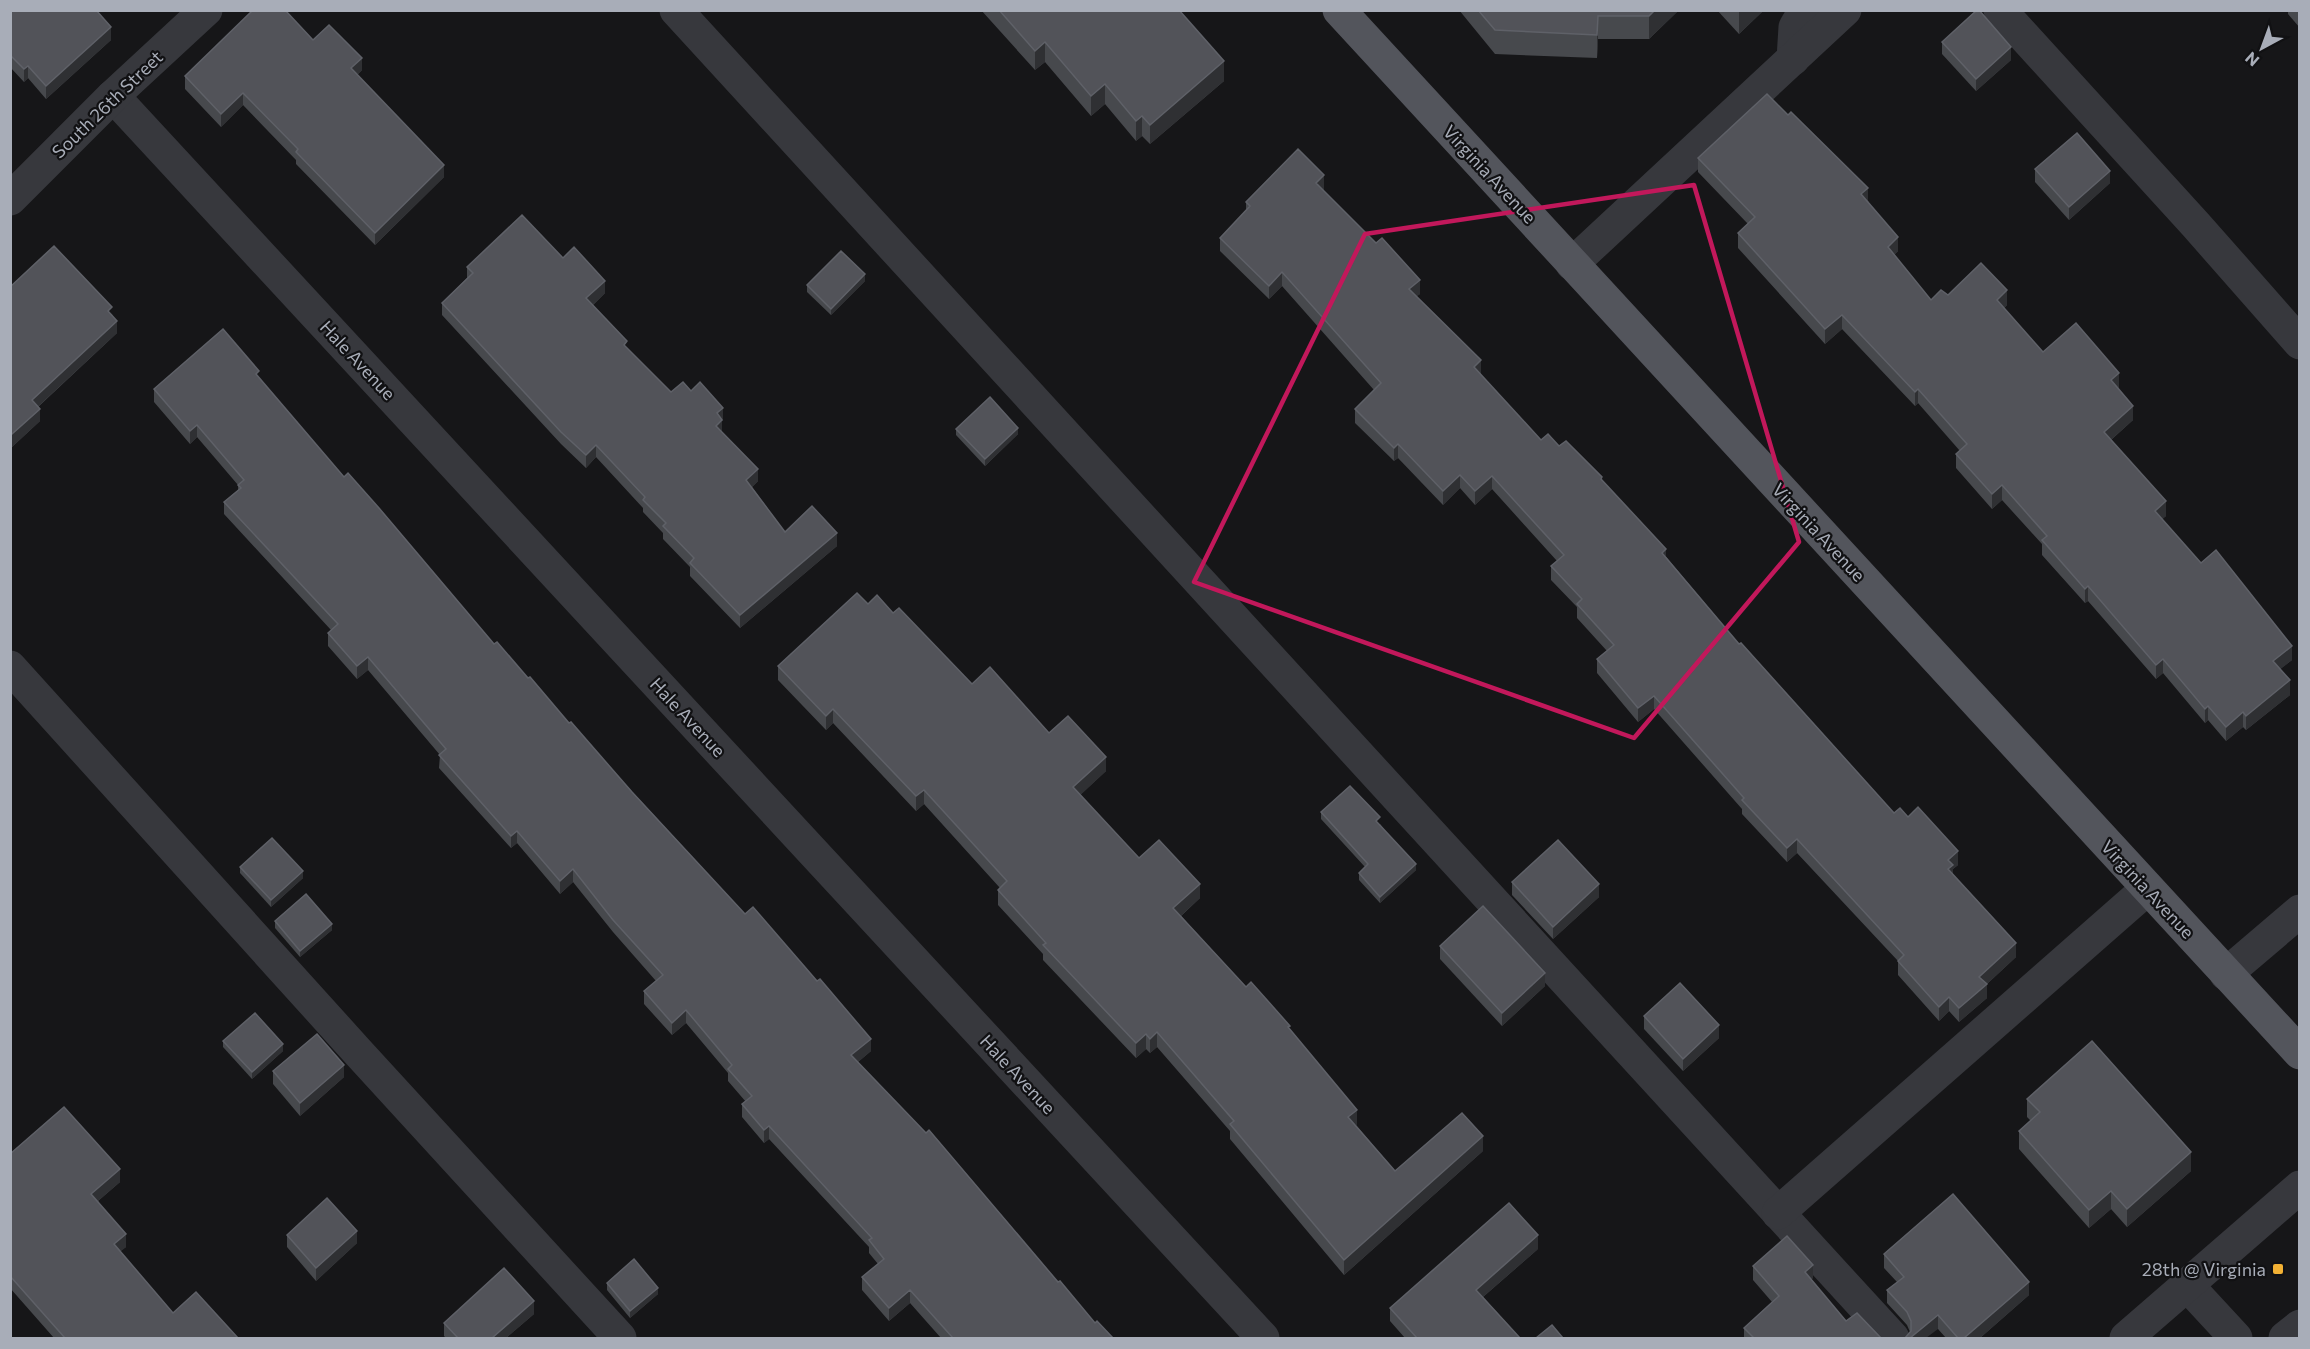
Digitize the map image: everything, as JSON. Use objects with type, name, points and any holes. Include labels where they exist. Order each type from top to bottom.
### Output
[{"type":"main road","name":"Virginia Avenue","points":[[1339,10],[2300,1053]]},
{"type":"street","points":[[676,10],[1893,1338]]},
{"type":"street","points":[[1793,59],[1795,27],[1805,10]]},
{"type":"street","points":[[1572,264],[1845,10]]},
{"type":"street","points":[[2000,10],[2300,343]]},
{"type":"street","name":"South 26th Street","points":[[10,199],[113,96],[205,11]]},
{"type":"street","name":"Hale Avenue","points":[[113,96],[1263,1338]]},
{"type":"street","points":[[14,678],[620,1338]]},
{"type":"street","points":[[1778,1213],[2147,889]]},
{"type":"street","points":[[2226,974],[2300,911]]},
{"type":"street","points":[[2126,1338],[2300,1187]]},
{"type":"street","points":[[2187,1285],[2236,1338]]},
{"type":"street","points":[[2285,1338],[2300,1326]]},
{"type":"highlighted area","points":[[1694,185],[1799,542],[1634,738],[1194,582],[1365,234]]},
{"type":"building","points":[[10,10],[96,10],[111,27],[46,86],[28,66],[24,69],[10,55]]},
{"type":"building","points":[[253,10],[285,10],[313,40],[329,25],[362,58],[351,68],[444,165],[375,233],[296,152],[298,149],[243,93],[221,114],[185,76]]},
{"type":"building","points":[[999,10],[1179,10],[1224,61],[1150,125],[1142,116],[1136,121],[1105,84],[1091,96],[1045,42],[1035,51]]},
{"type":"building","points":[[1478,10],[1655,10],[1649,16],[1598,16],[1597,35],[1495,30]]},
{"type":"building","points":[[1977,10],[2011,47],[1976,79],[1942,42]]},
{"type":"building","points":[[1767,94],[1788,115],[1791,112],[1868,188],[1861,194],[1898,237],[1888,247],[1931,300],[1941,290],[1948,295],[1981,263],[2007,290],[1997,300],[2043,352],[2076,323],[2119,373],[2111,380],[2133,406],[2104,432],[2166,501],[2155,511],[2201,563],[2216,550],[2292,646],[2273,661],[2290,680],[2246,716],[2243,712],[2226,727],[2208,706],[2205,709],[2163,659],[2156,665],[2088,586],[2085,589],[2042,540],[2047,536],[2002,485],[1992,494],[1956,454],[1967,444],[1918,389],[1915,392],[1842,315],[1825,329],[1738,233],[1755,217],[1698,158]]},
{"type":"building","points":[[2077,133],[2110,171],[2069,207],[2035,169]]},
{"type":"building","points":[[1298,149],[1324,175],[1316,183],[1376,243],[1382,238],[1420,280],[1409,289],[1481,360],[1474,367],[1541,440],[1548,434],[1559,446],[1566,441],[1602,477],[1601,479],[1666,549],[1662,553],[1739,644],[1741,643],[1894,813],[1900,808],[1908,817],[1918,807],[1958,851],[1948,860],[1953,865],[1948,869],[2016,943],[1979,977],[1987,984],[1959,1008],[1949,997],[1939,1007],[1898,961],[1904,955],[1797,839],[1787,848],[1742,800],[1744,798],[1654,696],[1638,708],[1597,659],[1614,645],[1577,604],[1582,599],[1551,566],[1564,555],[1492,476],[1475,491],[1460,475],[1443,491],[1398,444],[1394,448],[1355,409],[1381,383],[1282,272],[1269,286],[1220,238],[1250,206],[1246,202]]},
{"type":"building","points":[[522,215],[563,258],[574,247],[605,281],[586,298],[627,341],[624,345],[671,392],[683,382],[691,391],[700,382],[723,408],[717,413],[722,420],[716,426],[758,469],[746,480],[785,532],[812,506],[837,533],[740,615],[690,563],[694,558],[663,526],[666,523],[643,500],[645,497],[596,445],[586,455],[561,432],[442,303],[473,273],[467,267]]},
{"type":"building","points":[[54,246],[112,307],[108,311],[117,321],[32,400],[40,409],[12,434],[10,432],[10,287]]},
{"type":"building","points":[[841,251],[865,274],[831,309],[807,285]]},
{"type":"building","points":[[223,329],[259,371],[256,374],[344,477],[348,473],[494,644],[497,642],[528,678],[530,677],[569,723],[571,722],[632,792],[745,914],[753,907],[817,981],[820,979],[871,1039],[851,1055],[926,1133],[929,1130],[1058,1282],[1060,1281],[1095,1323],[1097,1321],[1113,1338],[953,1338],[910,1290],[889,1308],[862,1277],[884,1259],[869,1240],[872,1238],[769,1126],[764,1130],[742,1104],[752,1096],[728,1069],[732,1065],[686,1010],[672,1023],[644,991],[663,975],[613,920],[573,869],[560,881],[517,831],[511,836],[439,755],[446,749],[368,657],[357,666],[328,633],[338,624],[224,502],[241,488],[238,485],[244,480],[197,425],[190,431],[154,389]]},
{"type":"building","points":[[990,397],[1018,428],[985,459],[956,429]]},
{"type":"building","points":[[857,593],[868,604],[877,595],[893,613],[899,608],[972,684],[990,667],[1049,733],[1068,716],[1106,757],[1073,787],[1139,858],[1159,840],[1200,884],[1173,908],[1246,987],[1251,982],[1290,1026],[1288,1027],[1357,1110],[1348,1117],[1395,1171],[1462,1113],[1483,1136],[1344,1260],[1230,1124],[1234,1121],[1157,1032],[1150,1039],[1146,1034],[1136,1043],[1043,945],[1046,943],[998,890],[1007,881],[924,790],[916,796],[833,709],[826,716],[778,666]]},
{"type":"building","points":[[1350,786],[1380,817],[1376,821],[1416,864],[1380,897],[1359,873],[1368,864],[1321,812]]},
{"type":"building","points":[[272,838],[303,871],[271,900],[240,867]]},
{"type":"building","points":[[1558,840],[1599,884],[1553,927],[1512,882]]},
{"type":"building","points":[[306,894],[332,924],[300,951],[275,921]]},
{"type":"building","points":[[1483,906],[1545,973],[1502,1013],[1440,946]]},
{"type":"building","points":[[1680,983],[1719,1025],[1683,1059],[1644,1016]]},
{"type":"building","points":[[255,1013],[283,1044],[252,1072],[223,1041]]},
{"type":"building","points":[[317,1034],[344,1065],[300,1103],[273,1071]]},
{"type":"building","points":[[2092,1041],[2191,1152],[2127,1209],[2111,1191],[2089,1210],[2019,1131],[2040,1112],[2027,1099]]},
{"type":"building","points":[[64,1107],[120,1169],[91,1194],[126,1234],[114,1244],[173,1313],[196,1292],[238,1338],[65,1338],[10,1276],[10,1154]]},
{"type":"building","points":[[1953,1194],[2029,1282],[1964,1338],[1958,1338],[1938,1315],[1910,1338],[1905,1338],[1911,1331],[1911,1321],[1907,1312],[1887,1290],[1904,1277],[1884,1254]]},
{"type":"building","points":[[327,1198],[357,1231],[316,1268],[287,1235]]},
{"type":"building","points":[[1509,1203],[1538,1235],[1476,1290],[1520,1338],[1417,1338],[1390,1308]]},
{"type":"building","points":[[1787,1236],[1813,1265],[1805,1272],[1846,1321],[1857,1313],[1881,1338],[1754,1338],[1744,1328],[1779,1296],[1753,1266]]},
{"type":"building","points":[[634,1259],[658,1288],[630,1311],[607,1283]]},
{"type":"building","points":[[504,1268],[534,1301],[492,1338],[458,1338],[444,1323]]},
{"type":"building","points":[[1552,1325],[1563,1338],[1536,1338]]},
{"type":"place","name":"28th @ Virginia","points":[[2278,1269]]}]
